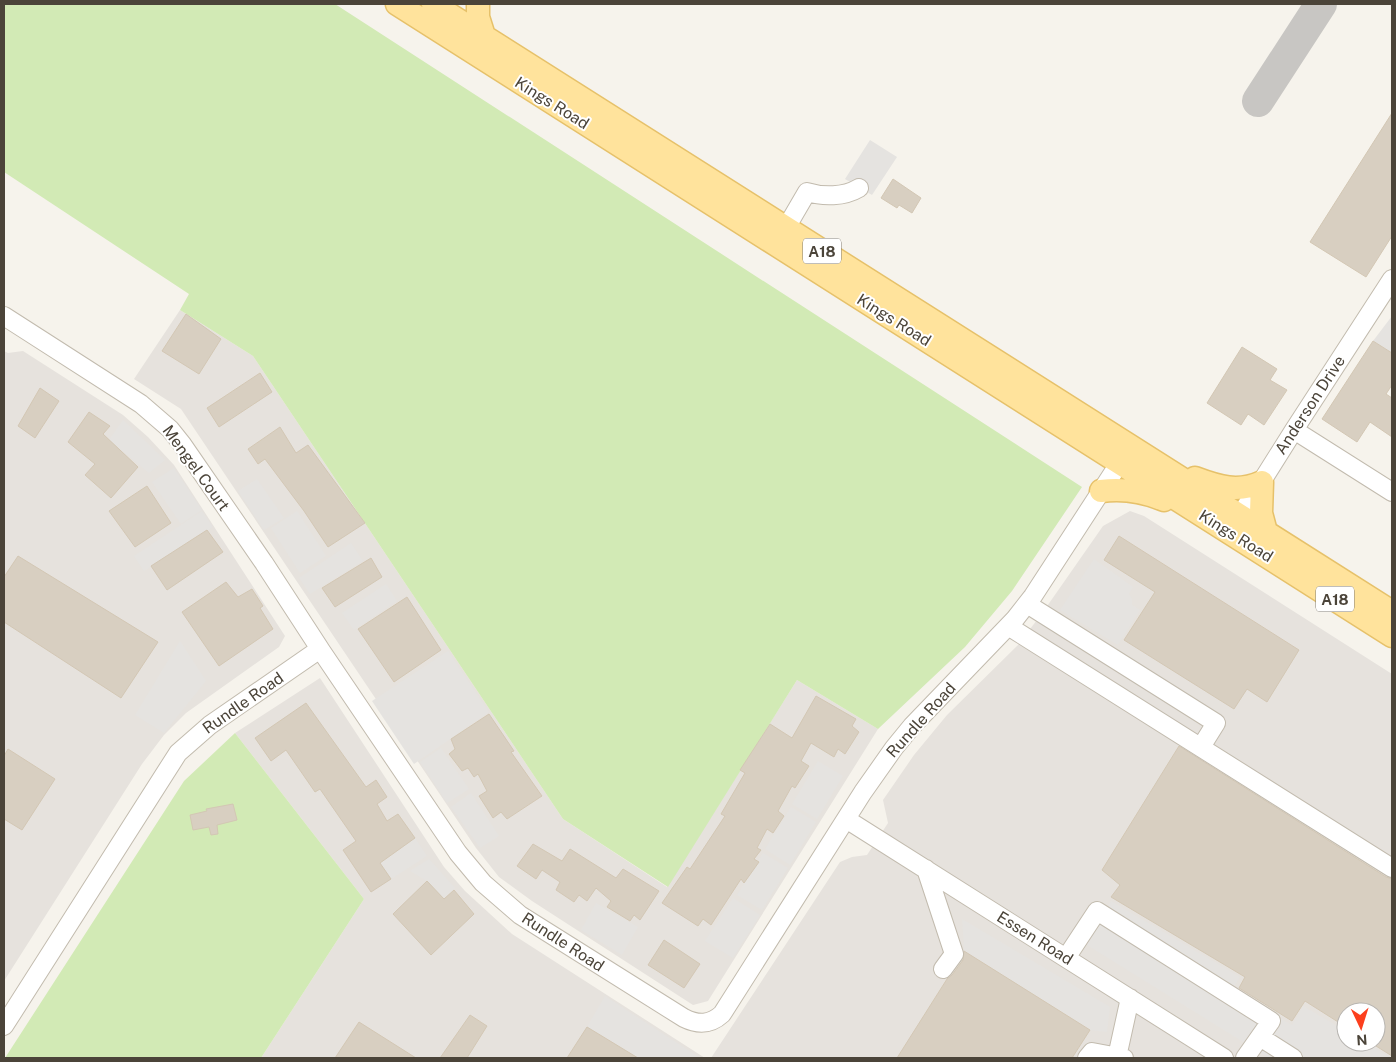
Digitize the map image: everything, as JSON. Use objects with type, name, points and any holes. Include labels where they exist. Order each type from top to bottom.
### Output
[{"type":"main road","name":"Kings Road","points":[[397,4],[443,10],[484,36],[786,228],[1227,523],[1392,636]]},
{"type":"main road","points":[[478,4],[478,17],[484,36]]},
{"type":"main road","name":"Kings Road","points":[[443,10],[1125,455],[1159,465],[1227,523],[1266,532],[1392,612]]},
{"type":"main road","points":[[1159,465],[1232,489],[1244,488],[1262,482],[1261,513],[1266,532]]},
{"type":"main road","points":[[1101,491],[1120,490],[1150,494],[1227,523]]},
{"type":"street","points":[[786,228],[807,192],[842,195],[859,188]]},
{"type":"street","name":"Anderson Drive","points":[[1227,523],[1262,482],[1392,279]]},
{"type":"street","name":"Mengel Court","points":[[4,316],[141,404],[170,429],[259,556],[320,649]]},
{"type":"street","points":[[1294,430],[1392,492]]},
{"type":"street","name":"Rundle Road","points":[[4,1026],[178,753],[210,725],[320,649],[458,853],[483,883],[520,915],[536,926],[694,1023],[708,1023],[722,1014],[889,755],[912,726],[1027,604],[1125,455]]},
{"type":"street","points":[[1027,604],[1216,723],[1201,748]]},
{"type":"street","points":[[1008,626],[1392,868]]},
{"type":"street","name":"Essen Road","points":[[846,819],[1224,1058]]},
{"type":"street","points":[[926,869],[954,954],[943,969]]},
{"type":"street","points":[[1066,958],[1097,910],[1271,1021],[1245,1058]]},
{"type":"street","points":[[1087,1058],[1092,1052],[1120,1058],[1130,998]]},
{"type":"street","points":[[1260,1037],[1293,1058]]},
{"type":"shaded area","points":[[870,140],[897,157],[872,195],[845,179]]},
{"type":"shaded area","points":[[180,310],[253,356],[563,819],[667,887],[797,680],[878,729],[708,1001],[693,1005],[532,901],[499,877],[476,848],[181,409],[134,379]]},
{"type":"shaded area","points":[[1392,316],[1392,353],[1373,341]]},
{"type":"shaded area","points":[[4,351],[8,353],[23,351],[123,415],[148,437],[174,465],[285,636],[279,647],[186,713],[164,735],[142,764],[4,981]]},
{"type":"shaded area","points":[[123,420],[165,460],[149,473],[109,440]]},
{"type":"shaded area","points":[[174,468],[202,510],[181,524],[152,482]]},
{"type":"shaded area","points":[[257,479],[284,518],[264,530],[238,491]]},
{"type":"shaded area","points":[[202,511],[213,527],[144,571],[134,556]]},
{"type":"shaded area","points":[[297,511],[326,556],[300,573],[271,528]]},
{"type":"shaded area","points":[[1130,511],[1144,516],[1392,674],[1392,1058],[711,1058],[840,862],[852,857],[867,855],[888,823],[883,800],[914,755],[947,715],[1018,645],[1103,526]]},
{"type":"shaded area","points":[[351,543],[363,561],[310,594],[299,578]]},
{"type":"shaded area","points":[[1094,559],[1133,587],[1129,594],[1132,599],[1132,605],[1140,610],[1118,645],[1060,610]]},
{"type":"shaded area","points":[[386,584],[397,601],[354,630],[342,613]]},
{"type":"shaded area","points":[[180,641],[206,681],[164,733],[135,715]]},
{"type":"shaded area","points":[[448,651],[489,712],[414,764],[372,701]]},
{"type":"shaded area","points":[[320,678],[444,867],[465,891],[512,934],[705,1058],[261,1058],[364,899],[235,733]]},
{"type":"shaded area","points":[[441,748],[469,789],[447,803],[420,762]]},
{"type":"shaded area","points":[[818,761],[843,776],[817,819],[792,804]]},
{"type":"shaded area","points":[[471,793],[499,836],[480,848],[451,807]]},
{"type":"shaded area","points":[[791,807],[816,822],[790,865],[765,849]]},
{"type":"shaded area","points":[[415,838],[427,856],[391,879],[380,863]]},
{"type":"shaded area","points":[[763,853],[788,868],[762,910],[737,895]]},
{"type":"shaded area","points":[[429,859],[455,888],[444,899],[427,881],[410,871]]},
{"type":"shaded area","points":[[733,898],[760,915],[733,958],[705,941]]},
{"type":"shaded area","points":[[1111,901],[1240,977],[1232,990],[1292,1025],[1303,1006],[1336,1025],[1336,1052],[1381,1052],[1391,1058],[1269,1058],[1087,945]]},
{"type":"shaded area","points":[[596,903],[638,927],[622,955],[581,930]]},
{"type":"shaded area","points":[[962,919],[1110,1007],[1107,1032],[1090,1030],[964,951]]},
{"type":"shaded area","points":[[605,996],[697,1056],[696,1058],[638,1058],[587,1027]]},
{"type":"green space","points":[[4,4],[335,4],[1082,487],[1012,591],[965,647],[878,729],[797,680],[668,887],[563,819],[253,356],[180,310],[189,294],[4,172]]},
{"type":"green space","points":[[235,733],[364,899],[261,1058],[5,1058],[184,781]]},
{"type":"building","points":[[1392,113],[1392,236],[1366,277],[1310,242]]},
{"type":"building","points":[[893,179],[921,198],[912,213],[899,205],[897,208],[881,198]]},
{"type":"building","points":[[186,314],[221,339],[199,374],[162,351]]},
{"type":"building","points":[[1373,341],[1392,353],[1392,385],[1386,394],[1392,398],[1392,437],[1370,422],[1357,442],[1322,419]]},
{"type":"building","points":[[1242,347],[1277,369],[1270,380],[1287,390],[1264,425],[1248,414],[1241,425],[1207,403]]},
{"type":"building","points":[[260,373],[272,392],[219,427],[207,408]]},
{"type":"building","points":[[40,388],[59,401],[35,438],[18,426]]},
{"type":"building","points":[[89,412],[110,426],[103,434],[138,467],[111,498],[85,475],[95,464],[68,442]]},
{"type":"building","points":[[280,427],[296,453],[308,445],[365,523],[328,547],[265,459],[258,464],[248,449]]},
{"type":"building","points":[[147,486],[171,523],[135,547],[109,511]]},
{"type":"building","points":[[207,530],[223,552],[167,590],[151,566]]},
{"type":"building","points":[[1119,536],[1299,650],[1267,702],[1247,689],[1234,709],[1124,640],[1155,592],[1104,560]]},
{"type":"building","points":[[18,556],[158,642],[121,698],[4,622],[4,577]]},
{"type":"building","points":[[371,558],[382,577],[335,607],[322,588]]},
{"type":"building","points":[[226,582],[238,597],[252,589],[263,606],[260,608],[273,629],[219,666],[182,612]]},
{"type":"building","points":[[407,597],[441,650],[394,682],[358,629]]},
{"type":"building","points":[[816,696],[856,719],[852,726],[859,732],[845,754],[838,749],[834,757],[811,743],[801,761],[809,766],[795,788],[792,786],[778,811],[784,816],[773,833],[767,829],[757,848],[761,850],[754,859],[759,862],[744,883],[741,879],[711,925],[703,919],[698,926],[662,903],[687,867],[690,869],[725,816],[721,814],[745,773],[740,770],[770,724],[792,738]]},
{"type":"building","points":[[306,703],[366,787],[376,780],[387,797],[377,804],[387,821],[398,814],[415,838],[380,863],[391,879],[371,892],[343,850],[356,841],[320,789],[315,792],[286,750],[271,761],[255,738]]},
{"type":"building","points":[[489,714],[514,751],[511,752],[542,796],[507,819],[501,812],[493,818],[479,796],[487,791],[478,774],[474,777],[468,768],[462,771],[449,754],[455,749],[451,739]]},
{"type":"building","points":[[1179,746],[1392,879],[1392,1056],[1386,1052],[1386,1002],[1336,1002],[1336,1021],[1305,1001],[1292,1021],[1239,988],[1245,977],[1111,897],[1120,885],[1102,870]]},
{"type":"building","points":[[8,749],[55,779],[22,830],[4,819],[4,756]]},
{"type":"building","points":[[233,804],[237,820],[217,825],[218,834],[211,835],[209,827],[193,830],[190,815],[207,811],[206,809]]},
{"type":"building","points":[[533,844],[562,861],[570,849],[616,878],[623,869],[659,891],[640,920],[634,915],[630,921],[607,907],[611,901],[596,888],[587,901],[579,895],[574,902],[556,890],[560,882],[542,870],[536,879],[517,866]]},
{"type":"building","points":[[427,881],[444,899],[454,890],[474,914],[431,955],[393,914]]},
{"type":"building","points":[[664,940],[700,964],[684,988],[648,965]]},
{"type":"building","points":[[964,951],[1090,1030],[1072,1058],[897,1058],[947,979],[963,960]]},
{"type":"building","points":[[470,1015],[487,1026],[467,1058],[440,1058]]},
{"type":"building","points":[[359,1022],[416,1058],[335,1058]]},
{"type":"building","points":[[587,1027],[638,1058],[567,1058]]},
{"type":"taxiway","points":[[1258,101],[1321,4]]}]
